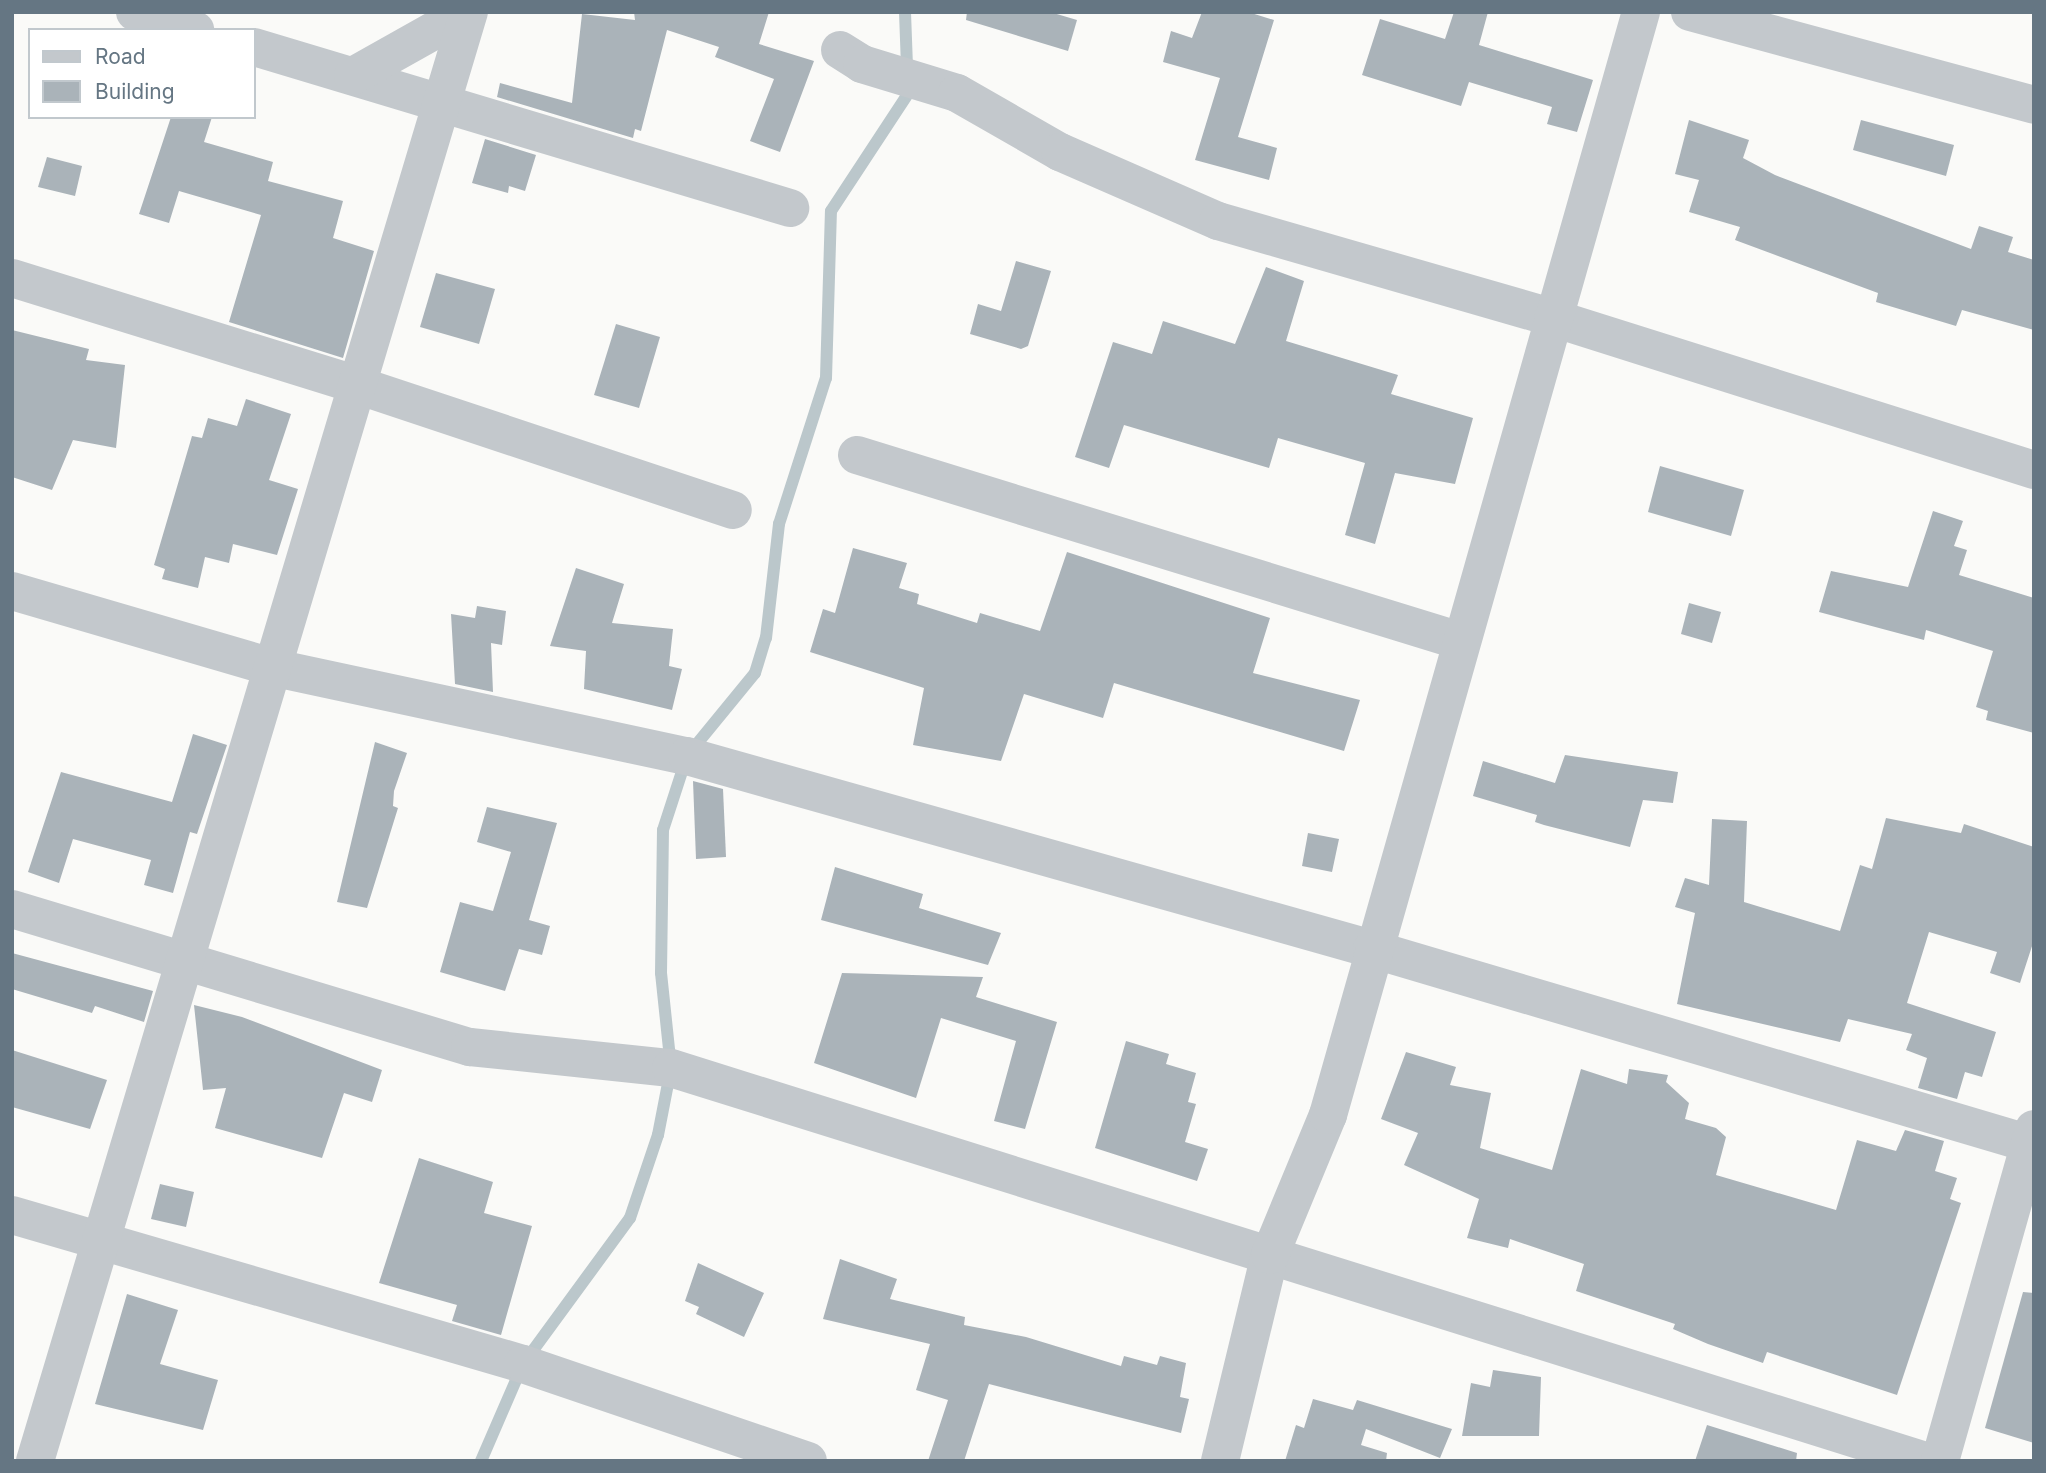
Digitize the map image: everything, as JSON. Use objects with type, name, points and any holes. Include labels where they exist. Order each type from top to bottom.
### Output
[{"type":"street","points":[[135,12],[188,28]]},
{"type":"street","points":[[353,76],[468,12]]},
{"type":"street","points":[[35,1461],[275,668],[468,12]]},
{"type":"street","points":[[1220,1461],[1270,1255],[1328,1115],[1372,949],[1641,12]]},
{"type":"street","points":[[1690,12],[2034,105]]},
{"type":"street","points":[[256,48],[790,208]]},
{"type":"street","points":[[839,50],[862,64],[957,93],[1060,152],[1218,220],[1553,318],[2034,470]]},
{"type":"street","points":[[12,278],[358,385],[733,510]]},
{"type":"street","points":[[857,455],[1460,641]]},
{"type":"street","points":[[12,592],[275,668],[687,756],[2032,1139],[1940,1461]]},
{"type":"street","points":[[12,909],[470,1047],[671,1068],[1926,1461]]},
{"type":"street","points":[[12,1215],[523,1364],[808,1461]]},
{"type":"building","points":[[634,12],[769,12],[759,44],[814,61],[780,152],[750,141],[774,79],[715,57],[719,47],[667,30],[641,131],[635,129],[633,138],[497,97],[500,83],[572,103],[582,14],[635,20]]},
{"type":"building","points":[[967,12],[1050,12],[1077,20],[1068,51],[966,20]]},
{"type":"building","points":[[1202,12],[1248,12],[1274,20],[1238,137],[1277,148],[1269,180],[1195,160],[1220,78],[1163,62],[1171,31],[1192,38]]},
{"type":"building","points":[[1454,12],[1488,12],[1479,45],[1593,80],[1577,132],[1547,124],[1552,107],[1469,82],[1461,106],[1362,75],[1380,19],[1445,39]]},
{"type":"building","points":[[170,119],[211,119],[204,142],[273,162],[268,181],[343,201],[333,238],[374,251],[343,358],[229,322],[261,215],[179,191],[169,223],[139,214]]},
{"type":"building","points":[[1689,120],[1749,140],[1743,158],[1775,175],[1971,249],[1979,226],[2013,237],[2008,252],[2034,260],[2034,330],[1962,310],[1956,326],[1876,302],[1878,293],[1735,240],[1740,227],[1689,212],[1699,180],[1675,174]]},
{"type":"building","points":[[1861,120],[1954,145],[1946,176],[1853,150]]},
{"type":"building","points":[[485,139],[536,155],[525,191],[509,186],[508,193],[472,183]]},
{"type":"building","points":[[47,157],[82,166],[75,196],[38,187]]},
{"type":"building","points":[[1016,261],[1051,271],[1028,346],[1021,349],[970,334],[978,304],[1001,311]]},
{"type":"building","points":[[1266,267],[1304,281],[1286,341],[1398,375],[1391,394],[1473,418],[1455,484],[1395,473],[1375,544],[1345,535],[1365,463],[1278,438],[1269,468],[1124,425],[1109,468],[1075,457],[1113,342],[1152,354],[1163,321],[1235,344]]},
{"type":"building","points":[[436,273],[495,289],[479,344],[420,327]]},
{"type":"building","points":[[616,324],[660,337],[639,408],[594,395]]},
{"type":"building","points":[[12,330],[89,349],[86,360],[125,365],[116,448],[73,440],[52,490],[12,477]]},
{"type":"building","points":[[246,399],[291,414],[269,480],[298,489],[277,555],[233,544],[229,563],[205,557],[198,588],[162,579],[165,569],[154,565],[192,436],[202,438],[208,418],[237,426]]},
{"type":"building","points":[[1660,466],[1744,490],[1731,536],[1648,512]]},
{"type":"building","points":[[1933,511],[1963,521],[1954,546],[1967,550],[1959,575],[2034,598],[2034,733],[1986,720],[1988,711],[1976,707],[1993,651],[1926,630],[1924,640],[1819,612],[1831,571],[1908,587]]},
{"type":"building","points":[[853,548],[907,563],[899,588],[919,594],[917,604],[977,623],[980,613],[1040,631],[1067,552],[1270,618],[1253,673],[1360,700],[1344,751],[1114,683],[1103,718],[1024,694],[1001,761],[913,745],[924,688],[810,652],[823,609],[835,613]]},
{"type":"building","points":[[576,568],[624,584],[612,623],[673,629],[669,666],[682,669],[672,710],[584,689],[586,651],[550,646]]},
{"type":"building","points":[[1689,603],[1721,612],[1712,643],[1681,634]]},
{"type":"building","points":[[477,606],[506,611],[502,645],[491,643],[493,692],[455,684],[451,614],[475,618]]},
{"type":"building","points":[[193,734],[227,745],[197,834],[190,832],[173,893],[144,885],[151,860],[73,839],[59,883],[28,872],[61,772],[172,802]]},
{"type":"building","points":[[375,742],[407,753],[394,791],[393,806],[398,808],[367,908],[337,902]]},
{"type":"building","points":[[1565,755],[1678,772],[1673,803],[1643,800],[1630,847],[1544,825],[1535,822],[1537,815],[1473,796],[1483,761],[1555,783]]},
{"type":"building","points":[[693,781],[723,789],[726,857],[696,859]]},
{"type":"building","points":[[487,807],[557,823],[529,920],[550,926],[542,955],[519,949],[505,991],[440,972],[460,902],[493,911],[511,852],[477,842]]},
{"type":"building","points":[[1886,818],[1961,833],[1964,824],[2034,847],[2034,940],[2020,983],[1990,973],[1997,952],[1929,932],[1907,1003],[1996,1032],[1982,1077],[1965,1072],[1957,1099],[1918,1088],[1927,1058],[1906,1050],[1912,1034],[1848,1019],[1840,1042],[1677,1004],[1695,913],[1675,907],[1685,878],[1709,885],[1712,819],[1747,821],[1744,902],[1840,931],[1860,865],[1872,869]]},
{"type":"building","points":[[1308,833],[1339,839],[1332,872],[1302,866]]},
{"type":"building","points":[[835,867],[923,894],[919,908],[1001,933],[988,965],[821,920]]},
{"type":"building","points":[[12,953],[153,991],[144,1022],[95,1006],[92,1013],[12,989]]},
{"type":"building","points":[[842,973],[983,977],[976,997],[1057,1022],[1025,1129],[994,1121],[1016,1041],[941,1018],[916,1098],[814,1063]]},
{"type":"building","points":[[194,1005],[242,1017],[382,1070],[372,1102],[344,1093],[322,1158],[215,1128],[226,1088],[203,1090]]},
{"type":"building","points":[[1126,1041],[1169,1054],[1166,1064],[1196,1073],[1188,1102],[1196,1104],[1185,1142],[1208,1149],[1197,1181],[1095,1148]]},
{"type":"building","points":[[12,1050],[107,1080],[90,1129],[12,1107]]},
{"type":"building","points":[[1406,1052],[1456,1067],[1450,1085],[1491,1093],[1480,1148],[1552,1170],[1581,1069],[1627,1084],[1629,1069],[1668,1075],[1666,1082],[1689,1103],[1685,1119],[1716,1128],[1726,1137],[1716,1175],[1836,1210],[1857,1140],[1896,1151],[1905,1130],[1944,1141],[1935,1171],[1957,1178],[1950,1199],[1961,1203],[1897,1395],[1767,1352],[1763,1363],[1708,1344],[1673,1329],[1675,1324],[1576,1291],[1584,1264],[1510,1239],[1508,1248],[1467,1238],[1479,1199],[1404,1165],[1418,1133],[1381,1119]]},
{"type":"building","points":[[419,1158],[493,1182],[484,1213],[532,1226],[501,1335],[452,1321],[457,1305],[379,1283]]},
{"type":"building","points":[[160,1184],[194,1192],[186,1227],[151,1219]]},
{"type":"building","points":[[840,1259],[897,1279],[890,1299],[965,1317],[964,1325],[1026,1337],[1121,1366],[1124,1356],[1157,1365],[1160,1356],[1186,1363],[1180,1397],[1189,1399],[1181,1433],[989,1384],[964,1461],[928,1461],[948,1400],[916,1390],[930,1344],[823,1319]]},
{"type":"building","points":[[698,1263],[764,1293],[744,1337],[696,1314],[699,1307],[685,1301]]},
{"type":"building","points":[[2023,1292],[2034,1293],[2034,1443],[1985,1428]]},
{"type":"building","points":[[127,1294],[178,1310],[160,1364],[218,1380],[203,1430],[95,1404]]},
{"type":"building","points":[[1493,1370],[1541,1377],[1539,1436],[1462,1436],[1471,1383],[1490,1387]]},
{"type":"building","points":[[1313,1399],[1353,1410],[1357,1400],[1452,1429],[1440,1458],[1366,1429],[1361,1445],[1387,1453],[1386,1461],[1285,1461],[1296,1425],[1304,1428]]},
{"type":"building","points":[[1707,1425],[1797,1453],[1796,1461],[1695,1461]]},
{"type":"waterway","points":[[481,1461],[523,1364],[630,1218],[658,1135],[671,1068],[661,973],[663,830],[687,756],[755,673],[766,638],[779,524],[826,378],[831,211],[908,94],[905,12]]}]
